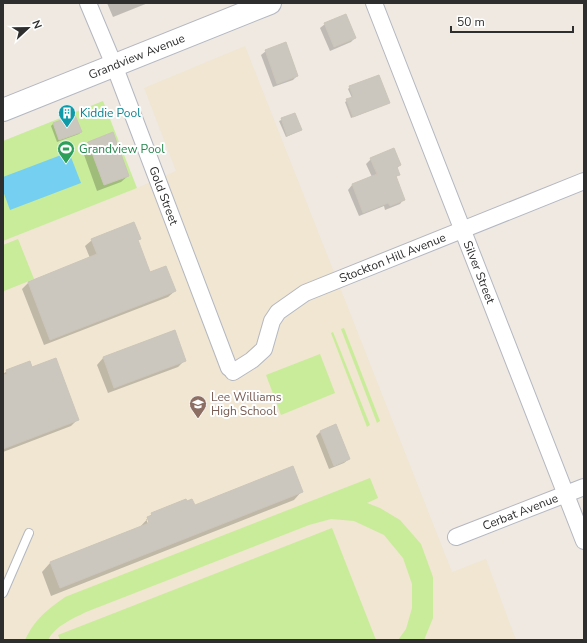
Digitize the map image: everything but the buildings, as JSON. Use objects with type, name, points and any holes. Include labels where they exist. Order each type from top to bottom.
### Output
[{"type":"main road","name":"Grandview Avenue","points":[[3,110],[270,3]]},
{"type":"street","name":"Gold Street","points":[[88,3],[114,65],[231,370]]},
{"type":"street","name":"Silver Street","points":[[374,3],[584,541]]},
{"type":"street","name":"Stockton Hill Avenue","points":[[231,370],[252,360],[264,349],[272,321],[278,312],[305,293],[584,181]]},
{"type":"street","name":"Cerbat Avenue","points":[[456,537],[584,487]]},
{"type":"lane","points":[[3,593],[29,533]]},
{"type":"shaded area","name":"Lee Williams High School","points":[[245,46],[452,572],[486,559],[516,640],[3,640],[3,241],[176,171],[144,88]]},
{"type":"green space","name":"Grandview Pool","points":[[103,101],[137,188],[3,241],[3,141]]},
{"type":"green space","points":[[18,239],[34,279],[4,291],[3,245]]},
{"type":"green space","points":[[344,328],[380,421],[377,423],[341,329]]},
{"type":"green space","points":[[333,332],[370,425],[367,427],[331,333]]},
{"type":"green space","points":[[320,354],[335,393],[281,415],[266,375]]},
{"type":"green space","points":[[370,478],[378,498],[367,503],[380,508],[400,520],[421,544],[433,577],[433,618],[424,640],[398,640],[406,629],[412,608],[412,584],[403,558],[384,535],[354,521],[331,519],[309,525],[86,612],[59,627],[48,640],[25,640],[37,621],[65,597]]},
{"type":"green space","points":[[332,528],[376,640],[60,640],[58,635]]},
{"type":"water","points":[[69,152],[81,183],[10,210],[3,191],[3,177]]},
{"type":"place","name":"Kiddie Pool","points":[[67,128]]},
{"type":"place","name":"Grandview Pool","points":[[66,164]]},
{"type":"place","name":"Lee Williams High School","points":[[198,419]]}]
